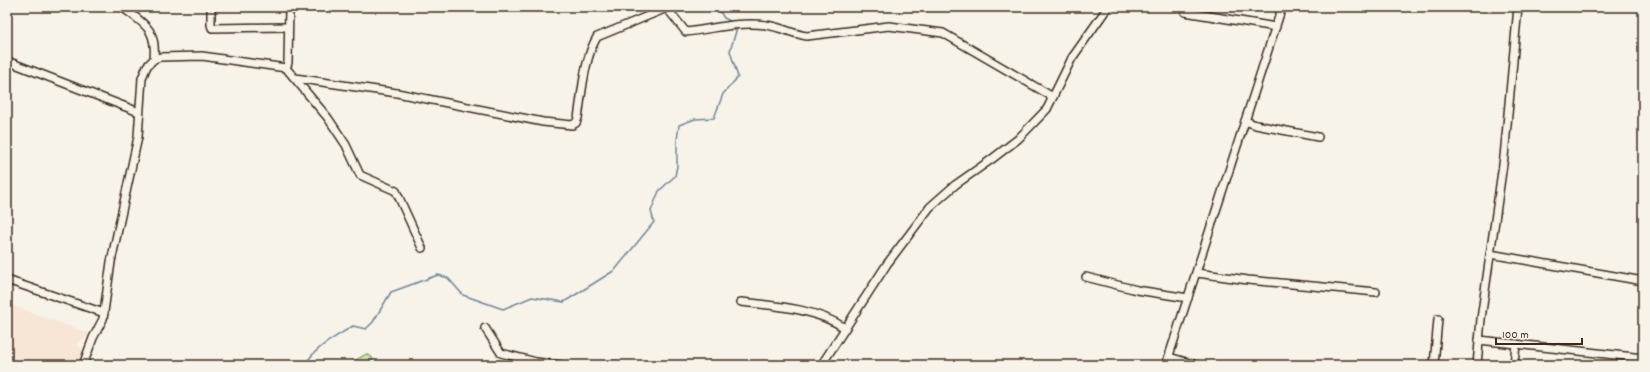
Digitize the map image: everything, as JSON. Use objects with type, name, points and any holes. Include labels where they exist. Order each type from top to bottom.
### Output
[{"type":"street","points":[[122,7],[143,24],[153,35],[155,46],[154,59]]},
{"type":"street","points":[[211,7],[212,28],[288,27]]},
{"type":"street","points":[[286,68],[288,63],[289,7]]},
{"type":"street","points":[[295,78],[397,94],[543,122],[572,125],[576,123],[578,118],[592,44],[597,37],[666,7],[686,32],[746,23],[765,24],[780,27],[797,35],[807,36],[889,26],[943,33],[1053,97]]},
{"type":"street","points":[[823,365],[824,361],[887,264],[930,207],[955,185],[1018,139],[1047,109],[1072,58],[1108,7]]},
{"type":"street","points":[[1166,365],[1282,7]]},
{"type":"street","points":[[1477,365],[1490,254],[1504,157],[1518,7]]},
{"type":"street","points":[[1185,12],[1202,11],[1276,26]]},
{"type":"street","points":[[83,365],[93,338],[103,319],[111,262],[138,137],[142,78],[147,66],[154,59],[160,57],[202,56],[286,68],[328,118],[346,145],[360,175],[396,191],[422,248]]},
{"type":"street","points":[[7,61],[139,112]]},
{"type":"street","points":[[1245,121],[1256,125],[1318,137]]},
{"type":"street","points":[[1490,254],[1643,281]]},
{"type":"street","points":[[1197,273],[1376,292]]},
{"type":"street","points":[[1086,277],[1137,290],[1188,298]]},
{"type":"street","points":[[7,280],[104,313]]},
{"type":"street","points":[[741,302],[812,313],[834,321],[845,328]]},
{"type":"street","points":[[1434,365],[1438,319]]},
{"type":"street","points":[[486,328],[502,353],[536,362],[560,365]]},
{"type":"street","points":[[1479,340],[1641,360]]},
{"type":"street","points":[[1514,365],[1516,344]]},
{"type":"street","points":[[1169,357],[1196,365]]},
{"type":"street","points":[[607,365],[616,365]]},
{"type":"shaded area","points":[[7,304],[91,334],[76,344],[84,351],[83,365],[20,365],[8,361],[7,363]]},
{"type":"green space","points":[[366,354],[372,357],[374,365],[347,365]]},
{"type":"waterway","points":[[717,7],[724,18],[732,22]]},
{"type":"waterway","points":[[305,365],[320,348],[353,326],[366,329],[373,322],[391,292],[438,275],[448,278],[463,295],[503,309],[532,297],[564,302],[615,270],[654,222],[651,211],[659,191],[675,176],[677,166],[677,140],[679,125],[695,119],[714,118],[723,94],[738,77],[730,51],[737,28]]}]
